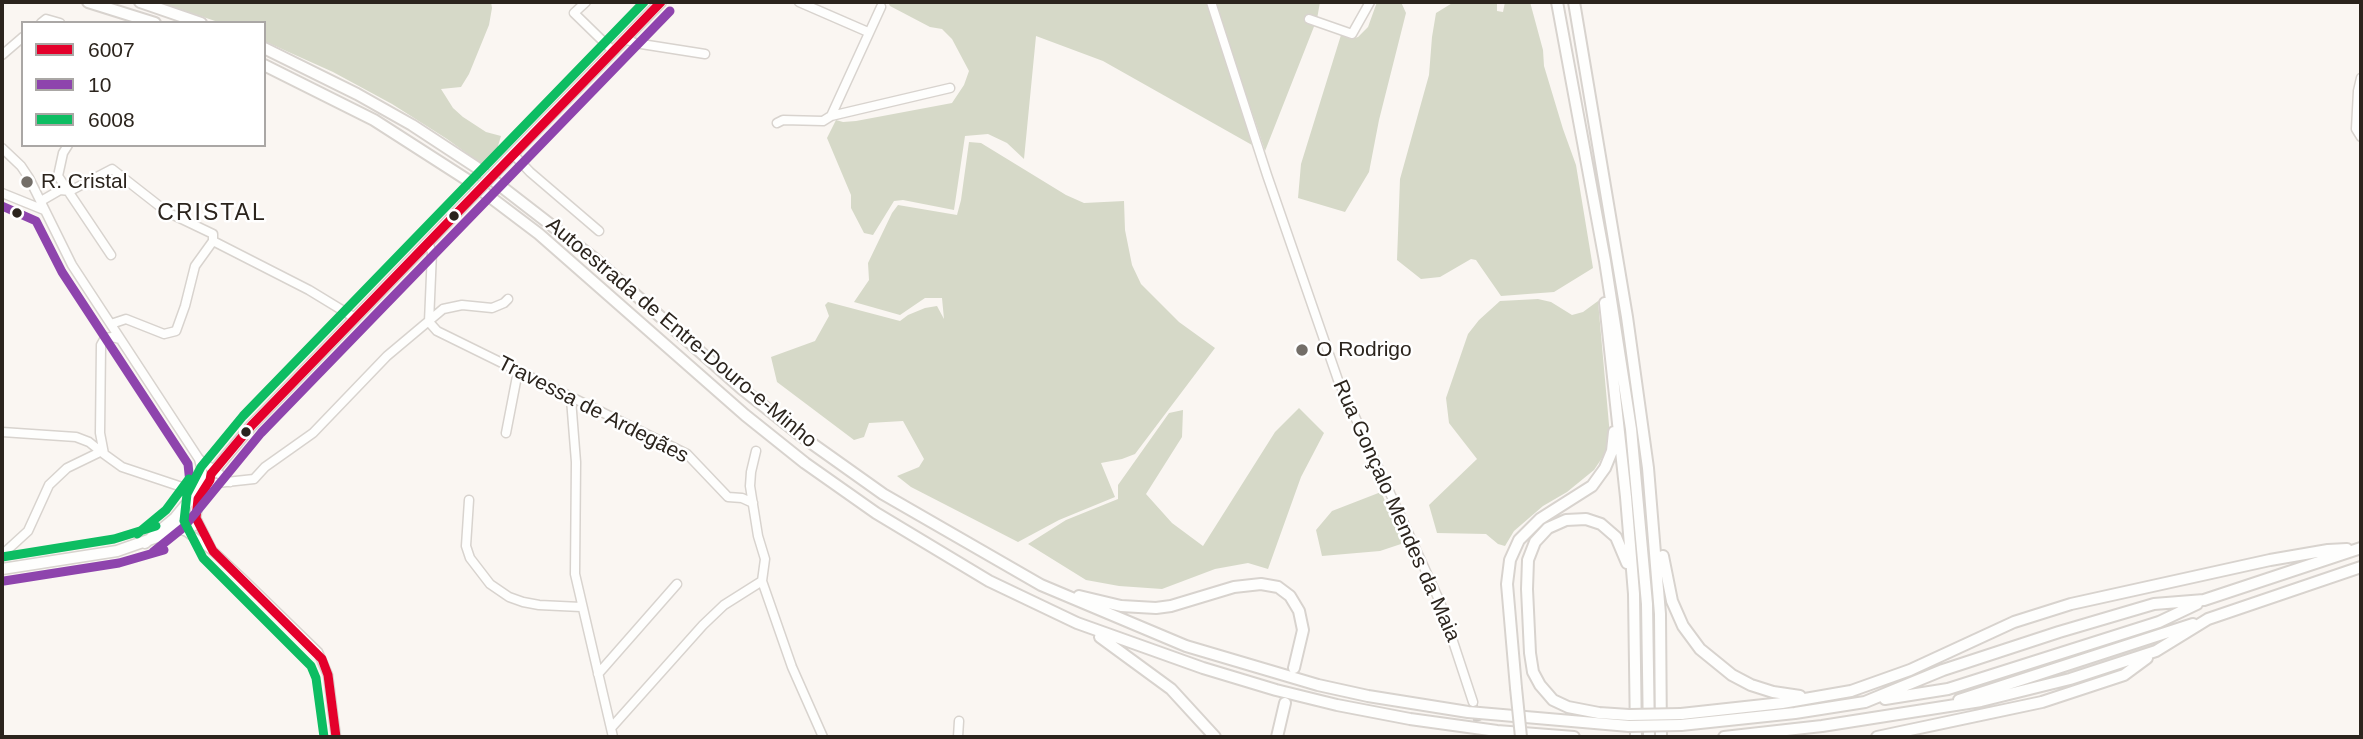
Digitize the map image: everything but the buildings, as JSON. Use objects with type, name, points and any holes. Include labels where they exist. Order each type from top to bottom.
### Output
[{"type":"highway","points":[[88,2],[149,21]]},
{"type":"highway","points":[[140,2],[195,21]]},
{"type":"highway","points":[[1557,2],[1605,261],[1629,415],[1641,518],[1648,626],[1649,737]]},
{"type":"highway","points":[[1574,2],[1631,342],[1653,517],[1660,614],[1661,737]]},
{"type":"highway","name":"Autoestrada de Entre-Douro-e-Minho","points":[[266,49],[358,94],[476,167],[595,259],[741,388],[800,435],[894,500],[1041,585],[1174,642],[1318,685],[1468,712],[1629,721]]},
{"type":"highway","name":"Autoestrada de Entre-Douro-e-Minho","points":[[266,66],[374,120],[479,188],[539,234],[745,415],[805,463],[856,499],[962,566],[1077,623],[1203,668],[1311,699],[1435,723],[1574,737]]},
{"type":"highway","points":[[1605,261],[1604,297],[1634,594],[1636,737]]},
{"type":"highway","points":[[1521,737],[1509,627],[1507,584],[1510,560],[1519,540],[1541,519],[1592,486],[1605,468],[1612,451],[1616,404]]},
{"type":"highway","points":[[1653,517],[1662,539],[1671,601],[1683,626],[1710,658],[1732,675],[1762,689],[1784,695],[1827,695]]},
{"type":"highway","points":[[1634,594],[1624,550],[1616,537],[1601,524],[1586,519],[1566,520],[1548,528],[1535,542],[1528,560],[1530,653],[1533,671],[1540,685],[1553,700],[1568,707],[1629,721],[1681,720],[1805,712],[1948,689],[2159,622],[2204,600],[2360,549]]},
{"type":"highway","points":[[1681,720],[1851,691],[1910,670],[2014,622],[2071,604],[2270,560],[2329,550],[2360,549]]},
{"type":"highway","points":[[1943,706],[1981,691],[2361,567]]},
{"type":"highway","points":[[1041,585],[1108,603],[1143,608],[1171,606],[1234,587],[1261,584],[1278,587],[1290,596],[1299,611],[1303,630],[1294,668]]},
{"type":"highway","points":[[1865,702],[1943,670],[2130,611],[2154,604],[2204,600]]},
{"type":"highway","points":[[1877,737],[2042,702],[2124,675],[2208,619]]},
{"type":"highway","points":[[1077,623],[1104,639],[1171,689],[1215,737]]},
{"type":"highway","points":[[1724,737],[1847,723],[1981,701],[2070,679],[2157,651]]},
{"type":"highway","points":[[1276,737],[1286,703]]},
{"type":"main road","points":[[145,543],[177,515],[253,425],[661,2]]},
{"type":"main road","points":[[2,569],[117,551],[194,525],[198,499],[209,478]]},
{"type":"main road","points":[[177,515],[191,509],[196,516]]},
{"type":"main road","points":[[177,515],[175,524],[182,530]]},
{"type":"street","points":[[586,2],[574,13],[613,51]]},
{"type":"street","points":[[799,2],[868,32]]},
{"type":"street","name":"Rua Gonçalo Mendes da Maia","points":[[1211,2],[1338,380],[1440,602],[1473,702]]},
{"type":"street","points":[[1309,19],[1353,34],[1370,2]]},
{"type":"street","points":[[831,116],[881,7]]},
{"type":"street","points":[[2,55],[21,39]]},
{"type":"street","points":[[625,39],[705,54]]},
{"type":"street","points":[[2361,78],[2356,129],[2361,137]]},
{"type":"street","points":[[777,123],[783,120],[823,121],[831,116],[950,88]]},
{"type":"street","points":[[67,147],[58,176],[111,255]]},
{"type":"street","points":[[2,148],[21,166],[72,265],[200,459],[209,478]]},
{"type":"street","points":[[510,157],[599,231]]},
{"type":"street","points":[[41,201],[60,190],[70,191],[112,169],[167,212],[355,318]]},
{"type":"street","points":[[2,193],[45,211]]},
{"type":"street","points":[[109,321],[126,319],[164,334],[176,331],[195,266],[213,238]]},
{"type":"street","points":[[428,243],[432,252],[429,322]]},
{"type":"street","points":[[200,459],[202,471],[209,478],[230,482],[254,479],[273,461],[304,441],[387,356],[443,309],[451,306],[492,308],[508,299]]},
{"type":"street","points":[[102,453],[100,354],[109,321]]},
{"type":"street","name":"Travessa de Ardegães","points":[[429,322],[441,334],[687,454],[728,497],[742,498],[752,503]]},
{"type":"street","points":[[103,340],[112,337],[120,339]]},
{"type":"street","points":[[506,433],[518,371]]},
{"type":"street","points":[[571,399],[576,462],[575,574],[612,733]]},
{"type":"street","points":[[2,432],[76,437],[89,442],[122,467],[182,487],[192,495]]},
{"type":"street","points":[[756,451],[751,472],[752,503],[765,559],[762,581],[792,667],[823,737]]},
{"type":"street","points":[[4,553],[29,531],[49,485],[67,468],[102,453]]},
{"type":"street","points":[[209,478],[230,482]]},
{"type":"street","points":[[469,500],[467,546],[470,558],[490,584],[509,597],[523,602],[539,606],[581,607]]},
{"type":"street","points":[[196,516],[212,551]]},
{"type":"street","points":[[182,530],[212,551],[323,659],[328,674],[336,737]]},
{"type":"street","points":[[612,733],[703,625],[724,606],[762,581]]},
{"type":"street","points":[[598,674],[677,584]]},
{"type":"street","points":[[958,737],[959,721]]},
{"type":"green space","points":[[159,2],[491,2],[489,25],[469,74],[461,87],[441,89],[453,108],[463,117],[486,132],[501,136],[498,146],[501,154],[487,168],[392,104],[333,72],[266,42],[266,21],[215,21]]},
{"type":"green space","points":[[888,2],[1208,2],[1252,145],[1103,61],[1036,36],[1024,159],[1007,143],[988,134],[965,136],[954,210],[903,200],[894,201],[873,235],[864,233],[851,208],[851,195],[827,138],[836,120],[856,121],[952,103],[964,85],[969,71],[952,39],[942,29],[930,27],[890,6]]},
{"type":"green space","points":[[1215,2],[1320,2],[1317,19],[1265,151]]},
{"type":"green space","points":[[1377,2],[1401,2],[1406,13],[1369,172],[1345,212],[1298,198],[1301,164],[1341,35],[1351,39],[1358,37],[1368,27]]},
{"type":"green space","points":[[1454,2],[1497,2],[1497,11],[1503,12],[1505,2],[1530,2],[1543,50],[1544,66],[1576,165],[1593,268],[1554,292],[1501,296],[1476,260],[1471,259],[1440,277],[1421,279],[1397,260],[1400,179],[1429,75],[1436,13]]},
{"type":"green space","points":[[969,142],[981,143],[1066,195],[1084,203],[1124,201],[1125,230],[1132,265],[1141,284],[1179,322],[1215,348],[1135,454],[1101,463],[1115,497],[1059,520],[1018,542],[911,487],[897,476],[919,467],[924,459],[903,421],[869,423],[864,437],[854,440],[777,382],[771,357],[815,341],[829,316],[825,305],[828,302],[900,321],[925,308],[937,306],[944,319],[942,298],[925,298],[900,315],[854,302],[869,280],[868,263],[898,205],[957,215]]},
{"type":"green space","points":[[1538,299],[1551,302],[1572,315],[1583,312],[1598,301],[1610,436],[1604,455],[1594,470],[1567,492],[1543,506],[1514,531],[1505,546],[1486,534],[1437,533],[1429,505],[1477,459],[1449,423],[1446,398],[1468,334],[1500,301]]},
{"type":"green space","points":[[1299,408],[1324,433],[1301,477],[1268,569],[1248,563],[1215,569],[1162,589],[1119,586],[1086,580],[1028,544],[1066,520],[1118,499],[1118,485],[1169,413],[1183,410],[1182,437],[1146,494],[1172,523],[1203,546],[1275,432]]},
{"type":"green space","points":[[1381,492],[1404,543],[1380,551],[1322,556],[1316,530],[1332,511]]},
{"type":"tunnel","points":[[1473,702],[1481,737]]},
{"type":"transit line","name":"6008","points":[[324,737],[316,678],[311,666],[203,558],[184,521],[187,494],[201,467],[243,416],[644,2]]},
{"type":"transit line","name":"6007","points":[[336,737],[328,675],[322,659],[213,551],[196,518],[198,499],[211,474],[252,425],[661,2]]},
{"type":"transit line","name":"10","points":[[153,552],[184,527],[261,433],[670,11]]},
{"type":"transit line","name":"10","points":[[2,206],[36,221],[62,272],[188,464],[190,483]]},
{"type":"transit line","name":"6008","points":[[137,534],[166,510],[189,479]]},
{"type":"transit line","name":"6008","points":[[2,557],[114,539],[156,526]]},
{"type":"transit line","name":"10","points":[[4,581],[119,563],[164,550]]},
{"type":"place","name":"R. Cristal","points":[[27,182]]},
{"type":"place","name":"O Rodrigo","points":[[1302,350]]},
{"type":"district","name":"CRISTAL","points":[[212,214]]}]
